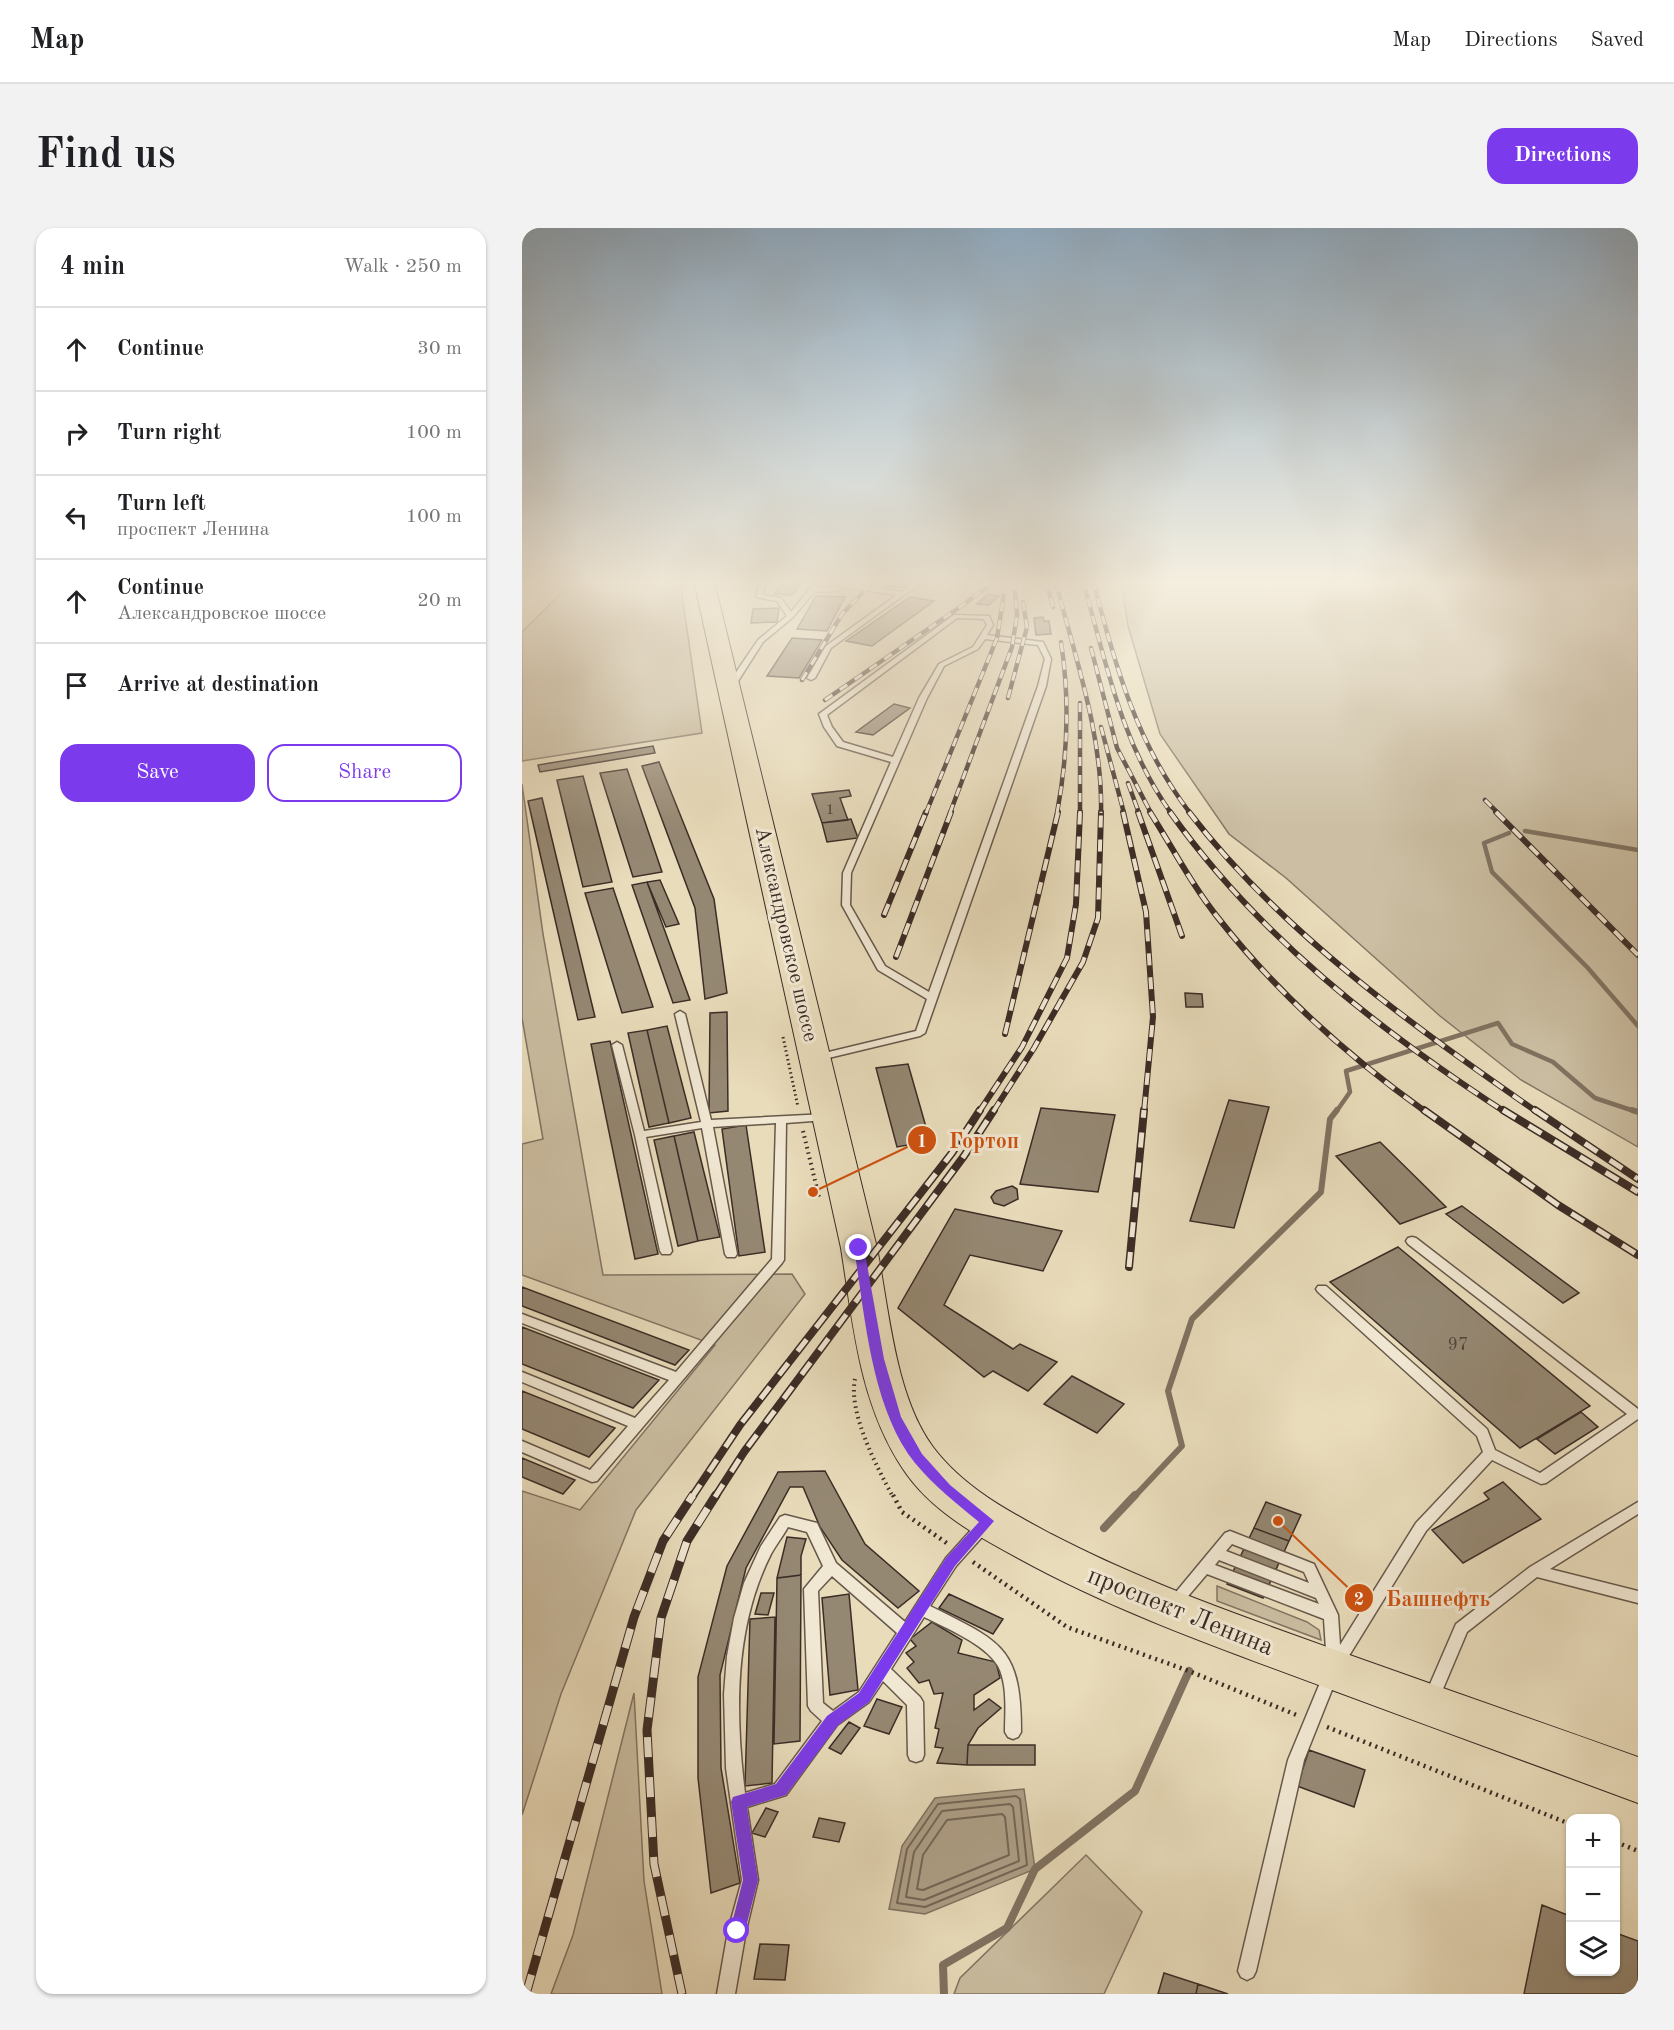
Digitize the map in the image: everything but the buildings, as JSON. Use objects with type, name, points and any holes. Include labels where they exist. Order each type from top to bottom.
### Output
[{"type":"main road","name":"Александровское шоссе","points":[[724,663],[816,1058],[866,1287]]},
{"type":"main road","name":"проспект Ленина","points":[[866,1287],[879,1359],[895,1418],[925,1466],[945,1489],[988,1521],[1083,1572],[1169,1610],[1638,1780]]},
{"type":"lane","points":[[730,687],[745,663]]},
{"type":"lane","points":[[811,678],[819,663]]},
{"type":"lane","points":[[892,663],[823,714],[828,727],[840,744],[897,761]]},
{"type":"lane","points":[[932,998],[881,968],[846,905],[847,873],[923,698],[941,665],[944,663]]},
{"type":"lane","points":[[816,1058],[920,1033],[1017,762],[1047,663]]},
{"type":"lane","points":[[680,1014],[707,1124],[731,1254]]},
{"type":"lane","points":[[617,1045],[666,1251]]},
{"type":"lane","points":[[640,1135],[707,1124],[829,1117]]},
{"type":"lane","points":[[522,1446],[592,1477],[778,1260],[781,1120]]},
{"type":"lane","points":[[1322,1289],[1482,1433],[1490,1453],[1541,1479],[1636,1414],[1412,1241]]},
{"type":"lane","points":[[522,1318],[678,1378]]},
{"type":"lane","points":[[522,1377],[637,1424]]},
{"type":"lane","points":[[1247,1971],[1296,1760],[1333,1669],[1421,1527],[1490,1453]]},
{"type":"lane","points":[[1430,1704],[1461,1628],[1535,1571],[1638,1507]]},
{"type":"lane","points":[[726,1994],[737,1931],[750,1880],[732,1759],[734,1665],[749,1587],[772,1537],[785,1521],[812,1527],[831,1567],[905,1631]]},
{"type":"lane","points":[[738,1802],[780,1790],[832,1720],[864,1697],[951,1562],[988,1521]]},
{"type":"lane","points":[[1169,1610],[1230,1537],[1309,1568],[1331,1615],[1333,1669]]},
{"type":"lane","points":[[1216,1553],[1322,1594]]},
{"type":"lane","points":[[831,1567],[811,1589],[816,1706],[832,1720]]},
{"type":"lane","points":[[1204,1567],[1331,1615]]},
{"type":"lane","points":[[1535,1571],[1638,1597]]},
{"type":"lane","points":[[920,1608],[976,1637],[1004,1662],[1013,1701],[1013,1732]]},
{"type":"lane","points":[[881,1670],[915,1702],[916,1755]]},
{"type":"path","points":[[782,1029],[800,1119]]},
{"type":"path","points":[[1620,1844],[1638,1851]]},
{"type":"shaded area","points":[[522,663],[692,663],[702,733],[522,761]]},
{"type":"shaded area","points":[[1139,663],[1638,663],[1638,1147],[1521,1080],[1440,1016],[1286,878],[1229,834],[1160,734]]},
{"type":"shaded area","points":[[522,784],[543,934],[603,1275],[792,1274],[805,1294],[636,1510],[561,1694],[522,1815],[522,1491],[580,1510],[715,1345],[522,1275],[522,1144],[543,1139],[522,1018]]},
{"type":"shaded area","points":[[1217,1586],[1307,1622],[1319,1630],[1321,1640],[1217,1601]]},
{"type":"shaded area","points":[[634,1693],[644,1881],[662,1994],[551,1994],[573,1935]]},
{"type":"shaded area","points":[[1086,1855],[1142,1912],[1104,1994],[954,1994],[960,1978]]},
{"type":"water","points":[[1024,1789],[1035,1869],[925,1914],[889,1909],[902,1846],[935,1798]]},
{"type":"waterway","points":[[1525,831],[1638,850]]},
{"type":"waterway","points":[[1509,833],[1484,843],[1492,872],[1587,967],[1638,1026]]},
{"type":"waterway","points":[[1336,1112],[1350,1092],[1346,1071],[1498,1023],[1512,1044],[1553,1062],[1595,1098],[1637,1112]]},
{"type":"waterway","points":[[1134,1497],[1182,1446],[1168,1391],[1192,1319],[1321,1192],[1330,1119],[1337,1110]]},
{"type":"waterway","points":[[1632,1110],[1638,1112]]},
{"type":"waterway","points":[[1104,1528],[1135,1495]]},
{"type":"waterway","points":[[944,1994],[943,1965],[1007,1928],[1035,1869],[1135,1791],[1189,1671]]},
{"type":"railway","points":[[802,680],[812,663]]},
{"type":"railway","points":[[825,700],[878,663]]},
{"type":"railway","points":[[926,813],[987,663]]},
{"type":"railway","points":[[950,813],[1006,663]]},
{"type":"railway","points":[[1008,698],[1017,663]]},
{"type":"railway","points":[[1057,813],[1064,770],[1067,728],[1064,663]]},
{"type":"railway","points":[[1078,663],[1093,726],[1101,813]]},
{"type":"railway","points":[[1095,663],[1117,748],[1151,813]]},
{"type":"railway","points":[[1106,663],[1139,759],[1171,813]]},
{"type":"railway","points":[[1116,663],[1141,730],[1171,786],[1190,813]]},
{"type":"railway","points":[[1080,703],[1080,812]]},
{"type":"railway","points":[[1101,727],[1124,813]]},
{"type":"railway","points":[[1128,783],[1139,813]]},
{"type":"railway","points":[[1485,800],[1498,813]]},
{"type":"railway","points":[[884,915],[926,812]]},
{"type":"railway","points":[[896,957],[951,812]]},
{"type":"railway","points":[[1005,1034],[1058,812]]},
{"type":"railway","points":[[979,1112],[1022,1047],[1067,958],[1076,904],[1080,812]]},
{"type":"railway","points":[[1123,812],[1146,912],[1153,1017],[1144,1112]]},
{"type":"railway","points":[[1138,812],[1182,936]]},
{"type":"railway","points":[[1150,812],[1209,907],[1265,973],[1342,1047],[1426,1112]]},
{"type":"railway","points":[[1170,812],[1204,857],[1242,900],[1323,978],[1412,1048],[1505,1112]]},
{"type":"railway","points":[[1189,812],[1265,898],[1351,975],[1396,1011],[1537,1112]]},
{"type":"railway","points":[[1496,812],[1638,955]]},
{"type":"railway","points":[[993,1112],[1034,1048],[1083,962],[1098,918],[1101,813]]},
{"type":"railway","points":[[692,1497],[740,1425],[952,1153],[980,1110]]},
{"type":"railway","points":[[715,1497],[744,1452],[964,1156],[994,1110]]},
{"type":"railway","points":[[1129,1267],[1144,1110]]},
{"type":"railway","points":[[1424,1110],[1558,1205],[1638,1255]]},
{"type":"railway","points":[[1503,1110],[1638,1192]]},
{"type":"railway","points":[[1535,1110],[1638,1179]]},
{"type":"railway","points":[[526,1994],[634,1617],[663,1541],[693,1495]]},
{"type":"railway","points":[[682,1994],[654,1864],[647,1730],[661,1618],[687,1541],[716,1495]]},
{"type":"place","name":"Гортоп","points":[[813,1192]]},
{"type":"place","name":"Башнефть","points":[[1278,1521]]},
{"type":"route","points":[[737,1931],[750,1880],[738,1802],[780,1790],[832,1720],[864,1697],[951,1562],[988,1521],[945,1489],[918,1458],[895,1418],[879,1359],[859,1248]]}]
